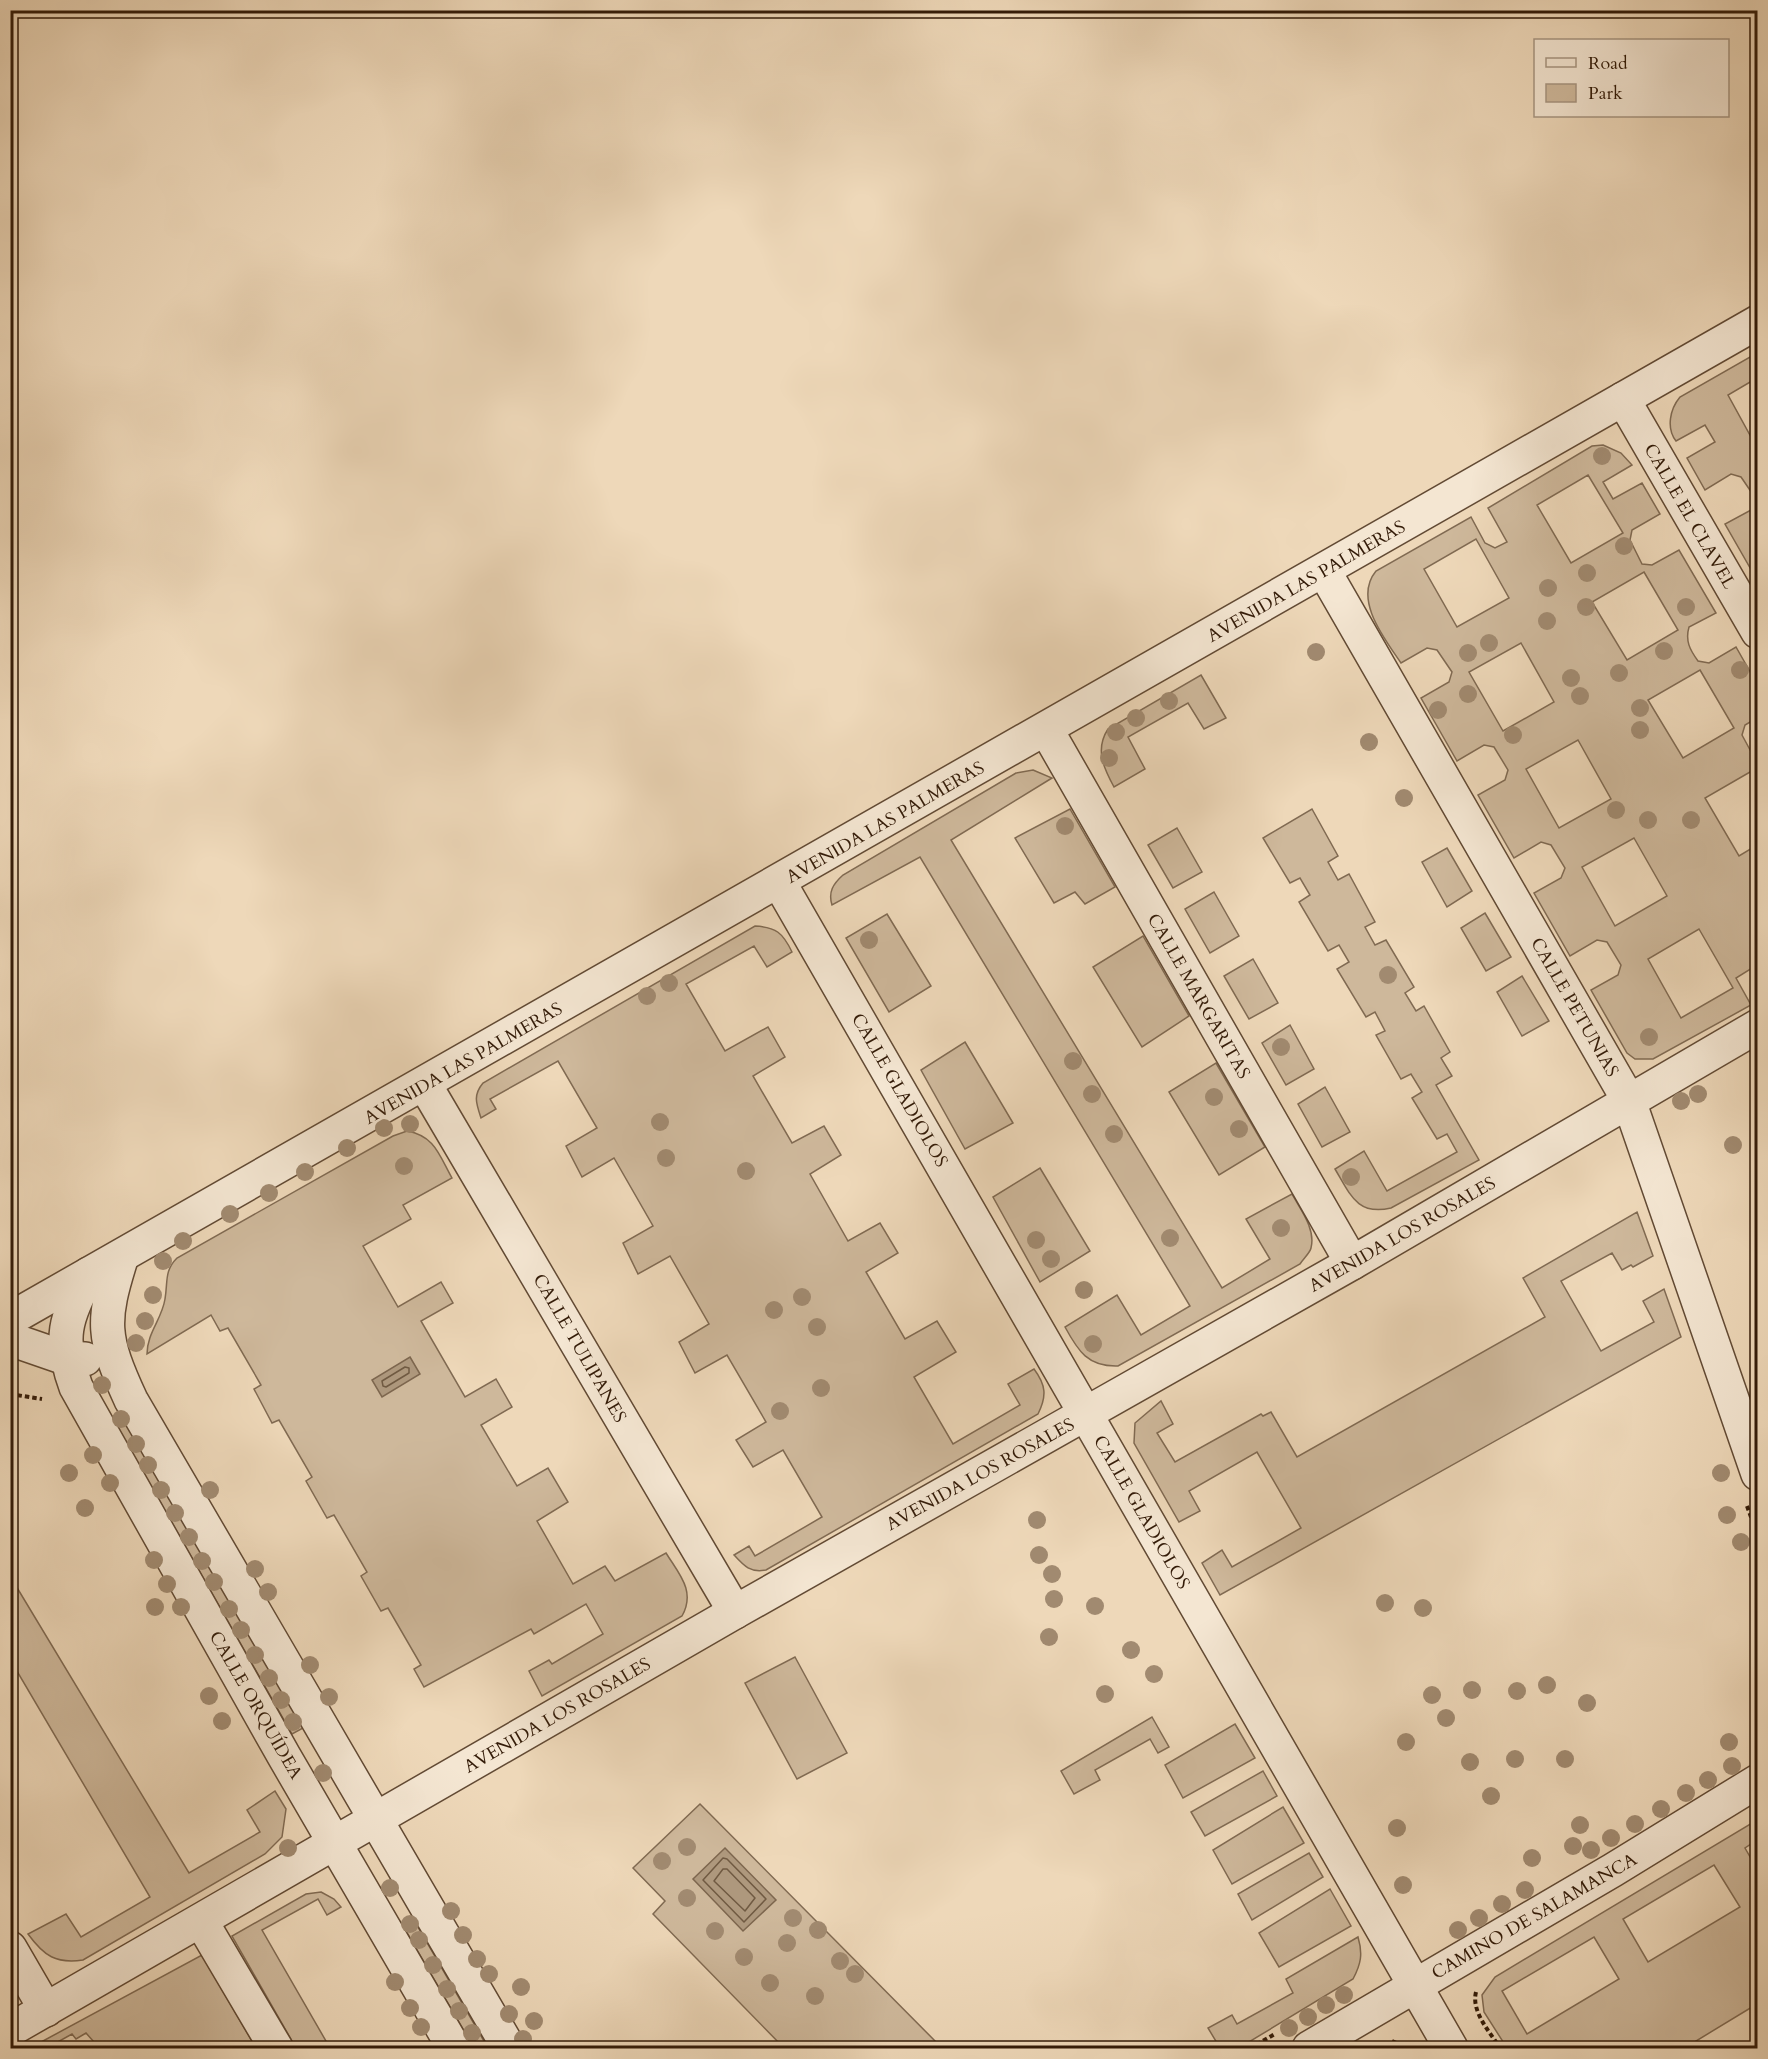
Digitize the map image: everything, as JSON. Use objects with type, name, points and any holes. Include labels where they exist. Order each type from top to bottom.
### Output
[{"type":"street","name":"AVENIDA LAS PALMERAS","points":[[10,1320],[1758,322]]},
{"type":"street","name":"CALLE EL CLAVEL","points":[[1623,399],[1758,632]]},
{"type":"street","name":"CALLE PETUNIAS","points":[[1324,571],[1629,1101],[1752,1489]]},
{"type":"street","name":"CALLE MARGARITAS","points":[[1046,729],[1353,1263]]},
{"type":"street","name":"CALLE GLADIOLOS","points":[[779,882],[1451,2049]]},
{"type":"street","name":"AVENIDA LOS ROSALES","points":[[10,2030],[735,1612],[1353,1263],[1758,1026]]},
{"type":"street","name":"CALLE TULIPANES","points":[[425,1085],[735,1612]]},
{"type":"street","points":[[122,1256],[108,1308],[107,1340],[114,1363],[131,1400],[509,2049]]},
{"type":"street","name":"CALLE ORQUÍDEA","points":[[89,1274],[72,1306],[65,1336],[65,1358],[76,1387],[454,2049]]},
{"type":"street","points":[[10,1339],[65,1358],[114,1363]]},
{"type":"street","name":"CAMINO DE SALAMANCA","points":[[1309,2049],[1758,1782]]},
{"type":"street","points":[[201,1921],[276,2049]]},
{"type":"street","points":[[10,1948],[45,2010]]},
{"type":"path","points":[[10,1394],[47,1399]]},
{"type":"path","points":[[1752,1489],[1758,1536]]},
{"type":"path","points":[[1478,1985],[1474,1999],[1478,2012],[1500,2049]]},
{"type":"green space","points":[[1757,353],[1757,378],[1728,395],[1757,448],[1757,580],[1725,524],[1753,509],[1756,499],[1741,477],[1731,474],[1705,490],[1687,458],[1715,442],[1705,425],[1676,441],[1671,430],[1670,419],[1680,397]]},
{"type":"green space","points":[[1603,445],[1621,453],[1632,465],[1603,482],[1613,499],[1642,483],[1660,514],[1632,530],[1630,540],[1642,564],[1652,565],[1679,550],[1716,613],[1689,627],[1688,641],[1695,657],[1698,661],[1709,663],[1736,647],[1757,684],[1757,718],[1745,725],[1742,735],[1757,759],[1757,768],[1705,798],[1739,856],[1757,845],[1757,977],[1752,968],[1736,978],[1751,1005],[1653,1059],[1635,1059],[1627,1053],[1591,990],[1618,975],[1621,965],[1607,942],[1597,940],[1570,956],[1534,893],[1561,878],[1565,868],[1551,845],[1541,842],[1514,858],[1478,795],[1505,780],[1508,770],[1494,747],[1484,745],[1457,761],[1421,698],[1449,682],[1452,672],[1437,650],[1427,648],[1401,663],[1380,630],[1369,606],[1370,582],[1376,571],[1471,517],[1485,543],[1495,548],[1507,542],[1488,508],[1592,446]],"holes":[[[1588,475],[1623,533],[1571,563],[1537,505]],[[1476,539],[1509,598],[1457,627],[1424,569]],[[1644,572],[1678,630],[1627,660],[1592,602]],[[1521,643],[1554,702],[1503,731],[1469,672]],[[1700,670],[1734,728],[1683,758],[1648,700]],[[1578,740],[1611,799],[1559,828],[1526,769]],[[1634,838],[1667,896],[1615,926],[1582,867]],[[1699,929],[1733,988],[1681,1018],[1648,959]]]},
{"type":"green space","points":[[1201,675],[1226,718],[1204,729],[1188,703],[1128,737],[1145,769],[1114,787],[1101,751],[1108,729]]},
{"type":"green space","points":[[1033,770],[1052,778],[951,840],[1222,1288],[1270,1259],[1246,1219],[1292,1194],[1309,1227],[1312,1241],[1310,1250],[1300,1264],[1118,1366],[1099,1364],[1085,1356],[1065,1327],[1117,1295],[1141,1335],[1190,1306],[920,857],[832,905],[831,900],[832,888],[843,875],[1016,773]]},
{"type":"green space","points":[[1070,809],[1115,887],[1085,904],[1075,892],[1054,903],[1015,838]]},
{"type":"green space","points":[[1312,809],[1338,856],[1328,862],[1338,880],[1349,874],[1375,922],[1365,927],[1375,945],[1386,940],[1414,987],[1405,993],[1416,1011],[1424,1006],[1450,1052],[1441,1058],[1452,1076],[1436,1085],[1479,1160],[1391,1208],[1379,1210],[1362,1206],[1350,1194],[1335,1169],[1364,1151],[1387,1191],[1457,1152],[1447,1134],[1437,1139],[1412,1098],[1422,1092],[1411,1074],[1401,1079],[1376,1035],[1385,1031],[1375,1012],[1366,1017],[1337,969],[1349,962],[1339,945],[1328,951],[1299,902],[1310,895],[1300,878],[1290,883],[1263,838]]},
{"type":"green space","points":[[1177,828],[1202,872],[1173,888],[1148,845]]},
{"type":"green space","points":[[1447,848],[1472,891],[1447,907],[1422,862]]},
{"type":"green space","points":[[1214,892],[1239,936],[1210,953],[1185,909]]},
{"type":"green space","points":[[1485,913],[1511,957],[1486,971],[1461,928]]},
{"type":"green space","points":[[887,914],[931,986],[889,1012],[846,938]]},
{"type":"green space","points":[[755,926],[778,932],[792,952],[767,967],[754,946],[686,984],[725,1051],[768,1027],[785,1057],[753,1076],[792,1143],[824,1126],[841,1155],[810,1174],[848,1241],[880,1223],[898,1253],[866,1272],[905,1339],[937,1321],[956,1352],[914,1377],[953,1444],[1020,1405],[1008,1384],[1034,1369],[1041,1380],[1044,1391],[1043,1402],[1038,1414],[766,1570],[760,1571],[748,1568],[734,1555],[749,1546],[755,1556],[822,1517],[783,1450],[753,1467],[736,1440],[766,1422],[727,1355],[695,1373],[679,1342],[709,1324],[670,1256],[638,1274],[623,1243],[653,1226],[614,1158],[582,1177],[566,1146],[597,1128],[558,1061],[490,1099],[496,1109],[481,1118],[476,1099],[483,1083]]},
{"type":"green space","points":[[1143,936],[1189,1016],[1142,1047],[1093,967]]},
{"type":"green space","points":[[1253,959],[1278,1003],[1249,1019],[1224,976]]},
{"type":"green space","points":[[1522,976],[1549,1021],[1522,1036],[1497,992]]},
{"type":"green space","points":[[1290,1025],[1314,1069],[1286,1085],[1262,1043]]},
{"type":"green space","points":[[965,1042],[1013,1123],[965,1149],[921,1070]]},
{"type":"green space","points":[[1216,1063],[1265,1147],[1219,1175],[1169,1092]]},
{"type":"green space","points":[[1325,1087],[1350,1132],[1322,1147],[1298,1104]]},
{"type":"green space","points":[[407,1131],[424,1137],[430,1142],[452,1178],[403,1205],[411,1219],[363,1246],[398,1307],[441,1282],[453,1303],[421,1321],[465,1397],[496,1379],[512,1407],[481,1425],[517,1486],[548,1468],[568,1502],[537,1521],[573,1584],[605,1566],[615,1581],[666,1553],[687,1591],[686,1607],[682,1616],[542,1696],[529,1671],[549,1660],[552,1664],[603,1634],[586,1604],[534,1634],[531,1629],[424,1687],[414,1669],[421,1665],[388,1608],[381,1611],[361,1576],[367,1572],[334,1515],[327,1518],[306,1481],[312,1477],[279,1420],[272,1423],[254,1389],[261,1385],[228,1328],[220,1331],[211,1315],[147,1354],[149,1339],[165,1299],[168,1272],[177,1258],[393,1136]]},
{"type":"green space","points":[[1040,1168],[1090,1251],[1040,1282],[993,1197]]},
{"type":"green space","points":[[1637,1212],[1653,1256],[1622,1270],[1612,1253],[1561,1281],[1601,1351],[1654,1322],[1643,1301],[1664,1289],[1681,1337],[1220,1595],[1202,1563],[1222,1550],[1232,1567],[1301,1528],[1257,1452],[1189,1491],[1200,1511],[1179,1522],[1134,1443],[1135,1423],[1161,1401],[1173,1424],[1157,1433],[1175,1462],[1261,1414],[1263,1416],[1271,1412],[1297,1457],[1545,1317],[1523,1278]]},
{"type":"green space","points":[[126,1414],[305,1727],[292,1734],[114,1421]]},
{"type":"green space","points":[[10,1576],[189,1873],[260,1832],[247,1810],[275,1791],[286,1809],[282,1837],[265,1854],[83,1960],[65,1961],[51,1957],[28,1934],[66,1914],[81,1937],[150,1897],[11,1661]]},
{"type":"green space","points":[[795,1657],[847,1753],[797,1779],[745,1683]]},
{"type":"green space","points":[[1152,1717],[1169,1747],[1158,1753],[1150,1739],[1095,1770],[1100,1780],[1074,1794],[1061,1771]]},
{"type":"green space","points":[[1235,1724],[1255,1758],[1183,1798],[1165,1765]]},
{"type":"green space","points":[[1263,1771],[1277,1796],[1205,1836],[1191,1812]]},
{"type":"green space","points":[[700,1804],[942,2048],[784,2048],[653,1914],[665,1901],[633,1868]]},
{"type":"green space","points":[[1283,1807],[1304,1843],[1232,1884],[1213,1850]]},
{"type":"green space","points":[[1757,1820],[1757,1840],[1745,1848],[1757,1869],[1757,2004],[1696,2041],[1700,2048],[1507,2048],[1484,2012],[1482,1995],[1495,1977]],"holes":[[[1714,1865],[1740,1907],[1648,1962],[1623,1919]],[[1594,1937],[1619,1979],[1527,2034],[1502,1991]]]},
{"type":"green space","points":[[1309,1853],[1323,1877],[1252,1920],[1238,1894]]},
{"type":"green space","points":[[1330,1889],[1351,1926],[1279,1967],[1259,1933]]},
{"type":"green space","points":[[321,1892],[334,1899],[341,1907],[327,1915],[318,1899],[262,1930],[330,2048],[296,2048],[232,1936],[306,1894]]},
{"type":"green space","points":[[414,1920],[488,2048],[474,2048],[403,1926]]},
{"type":"green space","points":[[1358,1937],[1360,1959],[1353,1979],[1239,2048],[1220,2048],[1208,2028],[1232,2015],[1237,2024],[1293,1993],[1286,1979]]},
{"type":"green space","points":[[202,1955],[256,2048],[110,2048],[104,2043],[94,2042],[86,2033],[76,2039],[72,2034],[47,2048],[30,2048]]},
{"type":"water","points":[[410,1357],[420,1374],[382,1397],[372,1380]]},
{"type":"water","points":[[725,1848],[776,1900],[743,1931],[693,1879]]}]
